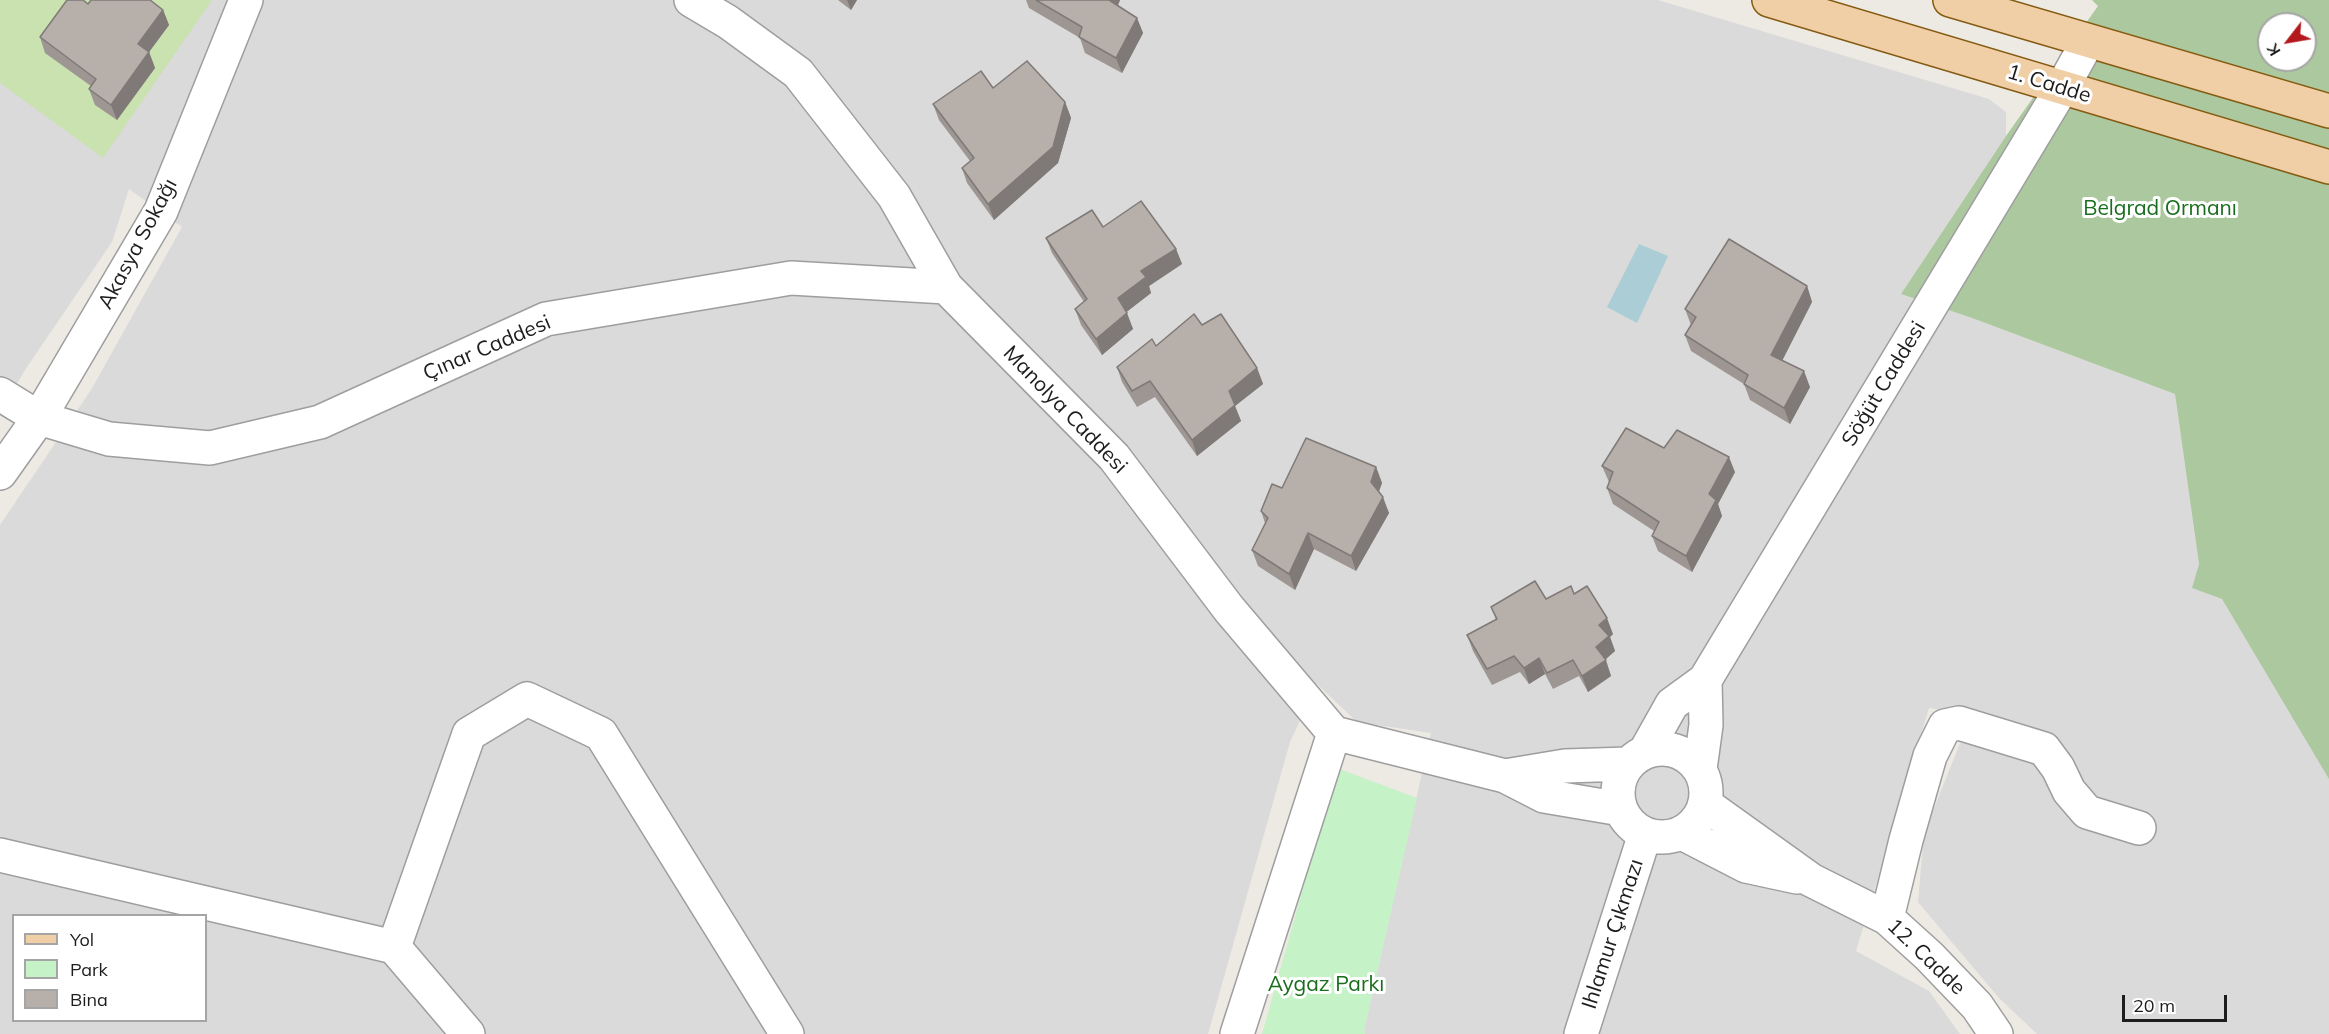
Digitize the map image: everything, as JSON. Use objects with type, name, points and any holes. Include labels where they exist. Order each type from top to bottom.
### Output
[{"type":"main road","name":"1. Cadde","points":[[1769,0],[2329,167]]},
{"type":"main road","points":[[1950,0],[2329,111]]},
{"type":"street","name":"Akasya Sokağı","points":[[0,473],[39,418],[161,211],[246,0]]},
{"type":"street","name":"Manolya Caddesi","points":[[691,0],[728,22],[798,73],[894,196],[946,287],[1114,456],[1229,609],[1334,733]]},
{"type":"street","name":"Söğüt Caddesi","points":[[1705,680],[2062,88],[2088,41]]},
{"type":"street","name":"Çınar Caddesi","points":[[0,394],[39,418],[109,439],[210,448],[320,422],[546,319],[791,278],[946,287]]},
{"type":"street","points":[[1705,680],[1706,725],[1700,770],[1706,787],[1705,804],[1701,816],[1693,826],[1670,837],[1645,834],[1634,828],[1621,809],[1618,786],[1672,704],[1705,680]]},
{"type":"street","points":[[394,947],[469,734],[527,699],[601,734],[787,1034]]},
{"type":"street","points":[[1887,918],[1930,756],[1945,726],[1959,723],[2044,749],[2058,768],[2069,790],[2087,812],[2139,828]]},
{"type":"street","points":[[1237,1034],[1334,733],[1505,776],[1544,796],[1621,809]]},
{"type":"street","points":[[1505,776],[1636,758],[1657,748],[1682,753],[1700,770]]},
{"type":"street","points":[[1705,804],[1811,880]]},
{"type":"street","points":[[1682,833],[1746,866],[1811,880]]},
{"type":"street","name":"Ihlamur Çıkmazı","points":[[1581,1034],[1645,834]]},
{"type":"street","points":[[0,855],[394,947],[468,1034]]},
{"type":"street","name":"12. Cadde","points":[[1811,880],[1887,918],[1929,956],[1977,1006],[1996,1034]]},
{"type":"shaded area","points":[[0,0],[1658,0],[1989,99],[2006,112],[2006,136],[1901,294],[2175,394],[2199,564],[2193,588],[2222,599],[2329,772],[2329,1034],[2037,1034],[1999,998],[1918,902],[1924,833],[1974,714],[1929,708],[1856,951],[1929,991],[1960,1034],[1365,1034],[1364,1030],[1431,733],[1357,722],[1317,684],[1290,742],[1208,1034],[0,1034],[0,525],[91,390],[182,227],[129,189],[112,242],[25,370],[0,413]]},
{"type":"green space","points":[[0,0],[212,0],[103,158],[0,83]]},
{"type":"green space","name":"Belgrad Ormanı","points":[[2092,0],[2329,0],[2329,779],[2222,599],[2192,588],[2199,564],[2175,394],[1901,294],[2006,136],[2098,6]]},
{"type":"green space","name":"Aygaz Parkı","points":[[1337,768],[1417,798],[1364,1030],[1365,1034],[1262,1034]]},
{"type":"water","points":[[1639,244],[1668,256],[1637,323],[1607,307]]},
{"type":"building","points":[[67,0],[83,0],[88,4],[91,0],[150,0],[163,10],[138,44],[149,52],[111,105],[89,89],[96,79],[40,37]]},
{"type":"building","points":[[1036,0],[1109,0],[1137,18],[1116,58],[1079,37],[1082,27]]},
{"type":"building","points":[[1027,61],[1065,102],[1053,147],[988,204],[962,168],[974,158],[933,104],[981,71],[993,88]]},
{"type":"building","points":[[1141,201],[1176,249],[1141,271],[1146,277],[1118,298],[1127,313],[1096,339],[1075,309],[1087,299],[1046,238],[1092,210],[1103,227]]},
{"type":"building","points":[[1729,239],[1807,286],[1771,355],[1804,371],[1784,408],[1744,384],[1748,375],[1685,335],[1696,317],[1685,309]]},
{"type":"building","points":[[1194,314],[1202,325],[1221,314],[1257,368],[1229,391],[1235,405],[1192,440],[1150,381],[1132,391],[1117,367],[1152,339],[1156,346]]},
{"type":"building","points":[[1626,428],[1664,448],[1677,430],[1729,457],[1709,494],[1716,500],[1686,556],[1652,536],[1659,522],[1607,488],[1613,472],[1602,466]]},
{"type":"building","points":[[1306,438],[1376,467],[1371,482],[1383,497],[1351,556],[1308,533],[1289,574],[1252,550],[1268,518],[1261,511],[1272,484],[1282,488]]},
{"type":"building","points":[[1535,581],[1546,599],[1571,586],[1574,594],[1587,586],[1607,618],[1599,625],[1609,636],[1596,647],[1606,660],[1582,676],[1573,660],[1547,673],[1539,658],[1524,668],[1514,656],[1487,669],[1467,635],[1497,619],[1491,607]]}]
